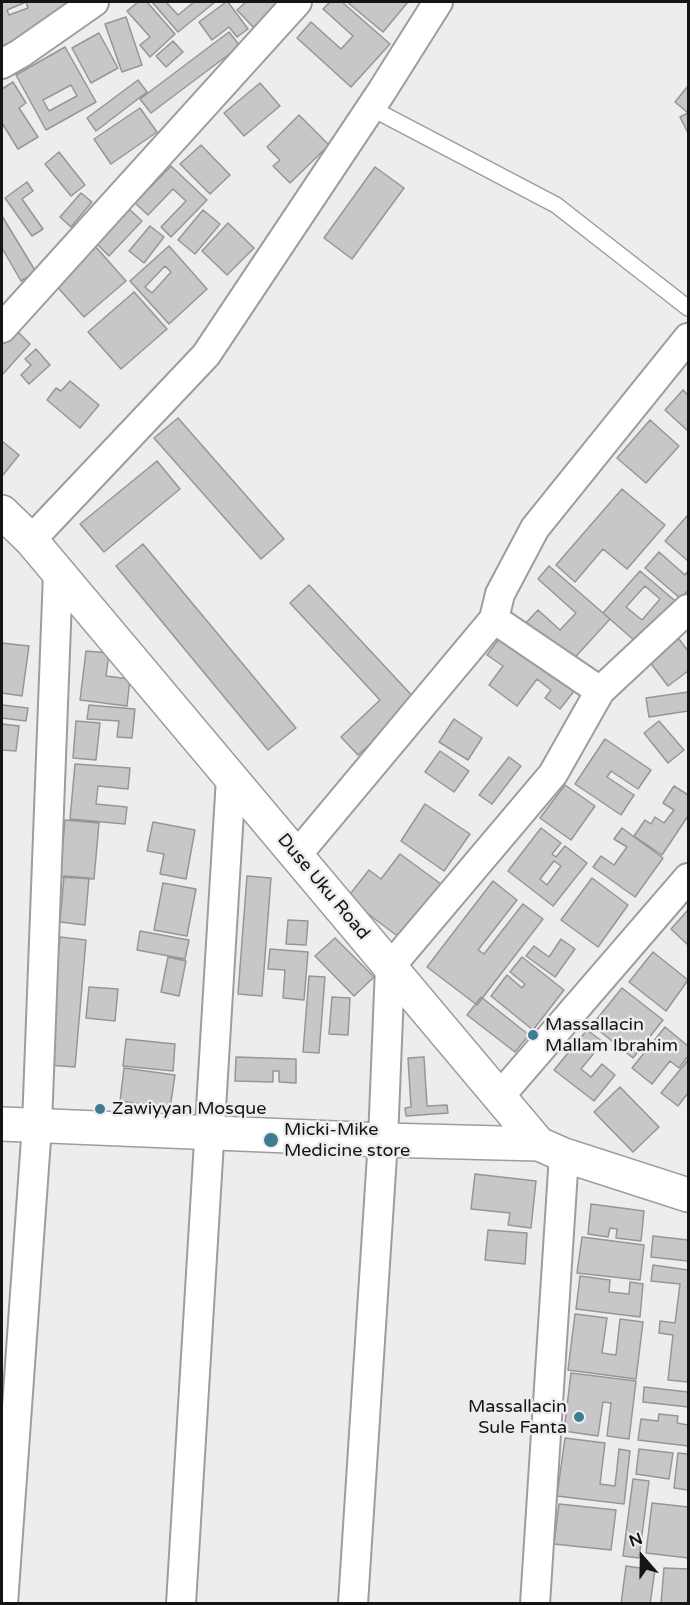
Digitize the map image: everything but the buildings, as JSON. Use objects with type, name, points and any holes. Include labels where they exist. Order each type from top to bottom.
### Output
[{"type":"street","points":[[2,64],[94,2]]},
{"type":"street","points":[[2,328],[297,2]]},
{"type":"street","points":[[31,540],[206,355],[371,108],[438,2]]},
{"type":"street","points":[[296,856],[494,619],[500,594],[535,528],[688,338]]},
{"type":"street","name":"Duse Uku Road","points":[[2,512],[31,540],[499,1097],[551,1150]]},
{"type":"street","points":[[12,1604],[2,1603],[38,1125],[58,573]]},
{"type":"street","points":[[353,1604],[383,1140],[390,967],[553,774],[600,691],[688,609]]},
{"type":"street","points":[[494,619],[600,691]]},
{"type":"street","points":[[181,1604],[231,778]]},
{"type":"street","points":[[499,1097],[688,878]]},
{"type":"street","points":[[2,1124],[383,1140],[551,1150],[688,1195]]},
{"type":"street","points":[[535,1604],[551,1150]]},
{"type":"lane","points":[[371,108],[556,205],[688,308]]},
{"type":"place","name":"Massallacin Mallam Ibrahim","points":[[533,1035]]},
{"type":"place","name":"Zawiyyan Mosque","points":[[100,1109]]},
{"type":"place","name":"Micki-Mike Medicine store","points":[[271,1140]]},
{"type":"place","name":"Massallacin Sule Fanta","points":[[579,1417]]}]
